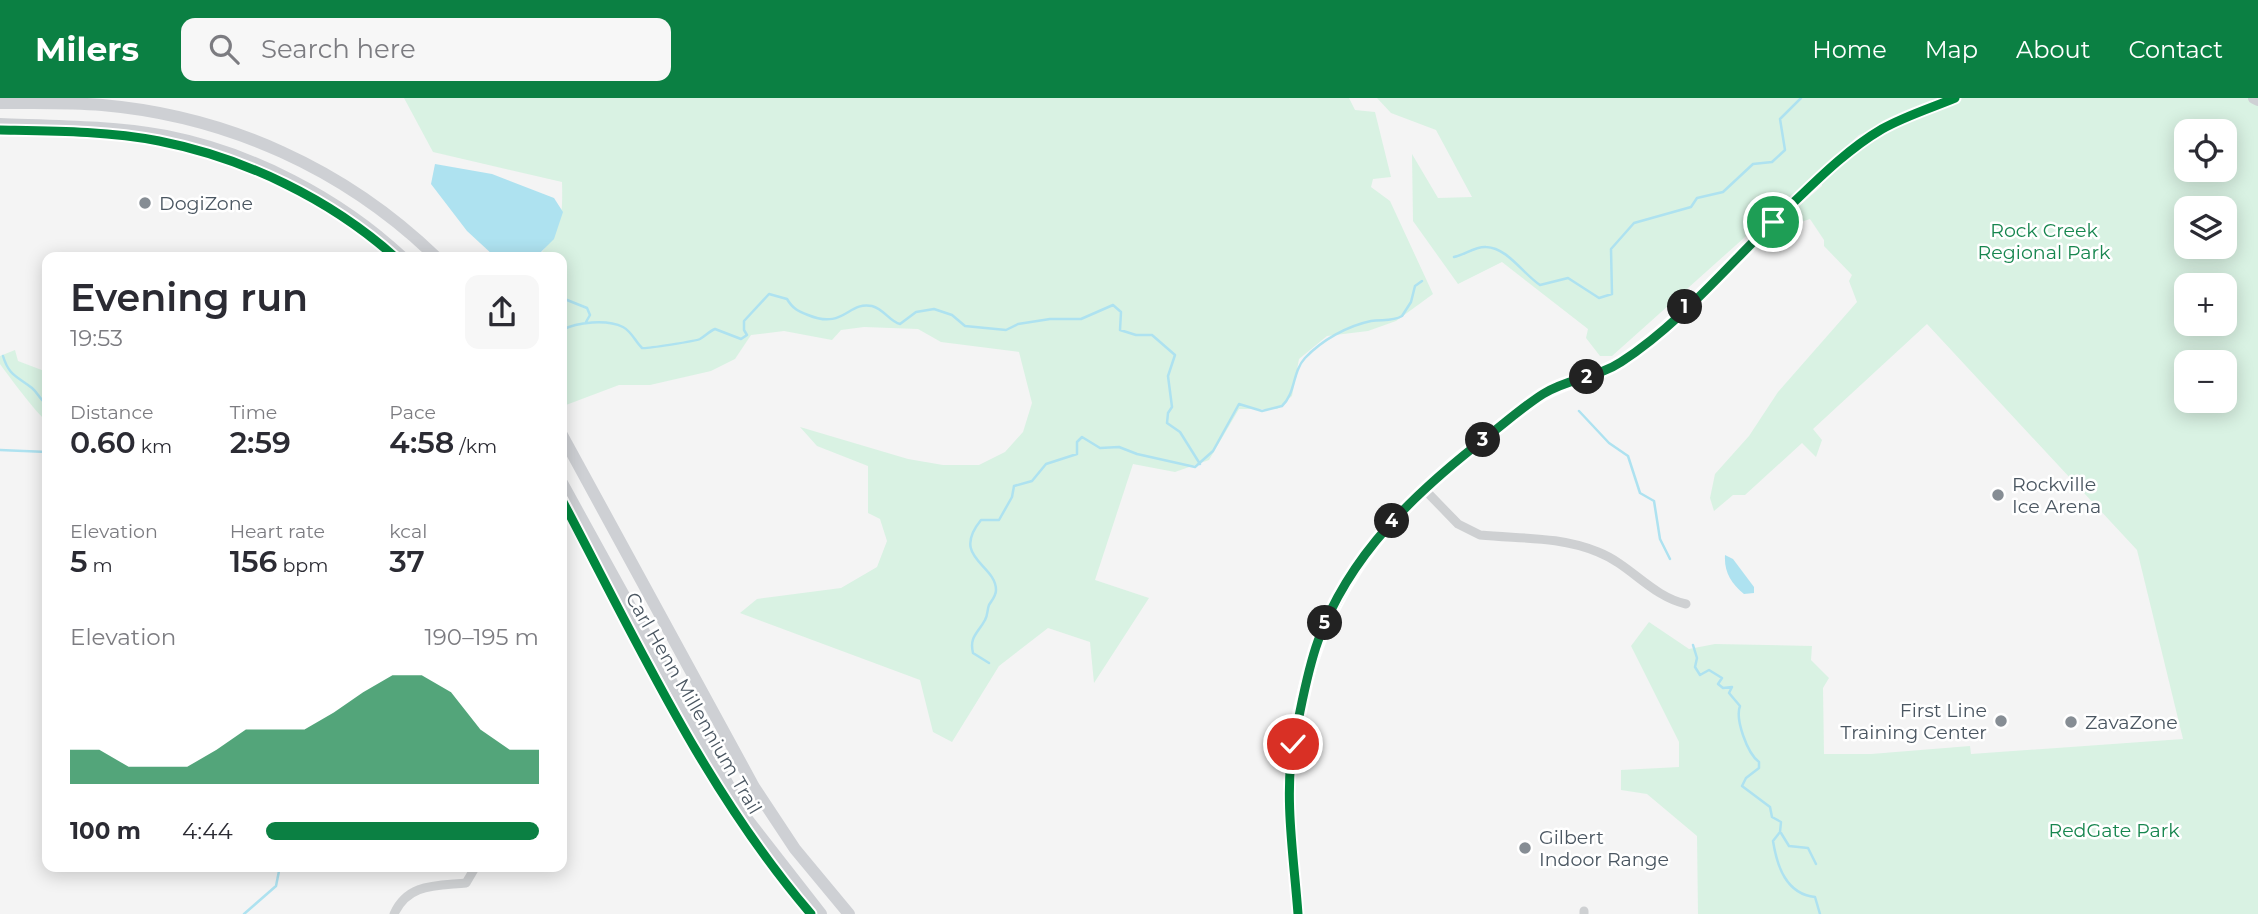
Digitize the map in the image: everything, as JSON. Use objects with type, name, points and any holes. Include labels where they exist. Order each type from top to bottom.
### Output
[{"type":"main road","points":[[1297,914],[1290,780],[1293,744],[1317,643],[1345,584],[1374,542],[1424,489],[1544,393],[1564,383],[1604,371],[1659,333],[1813,183],[1867,139],[1890,125],[1955,98]]},
{"type":"main road","points":[[0,103],[102,105],[173,116],[242,134],[310,166],[371,201],[430,252]]},
{"type":"main road","points":[[0,124],[100,128],[167,137],[239,159],[282,177],[358,220],[396,252]]},
{"type":"main road","points":[[358,220],[371,201]]},
{"type":"main road","points":[[567,444],[754,787],[795,849],[849,914]]},
{"type":"main road","points":[[567,492],[747,819],[821,914]]},
{"type":"street","points":[[1424,489],[1470,531],[1480,535],[1554,539],[1598,552],[1628,569],[1667,600],[1685,604]]},
{"type":"street","points":[[394,914],[404,897],[419,887],[466,883],[472,872]]},
{"type":"green space","points":[[404,98],[1349,98],[1355,110],[1375,112],[1391,177],[1373,179],[1371,187],[1390,201],[1433,294],[1396,321],[1368,331],[1327,336],[1299,359],[1292,396],[1277,409],[1239,409],[1209,460],[1175,472],[1133,464],[1095,580],[1149,598],[1094,683],[1090,642],[1048,628],[999,666],[952,742],[933,732],[920,680],[740,613],[757,599],[841,588],[877,567],[887,541],[880,519],[868,513],[868,466],[817,446],[800,427],[908,459],[943,465],[979,465],[1005,452],[1023,432],[1032,403],[1019,352],[941,342],[918,329],[864,327],[841,330],[832,340],[784,331],[751,335],[735,359],[711,371],[650,385],[619,385],[567,405],[567,252],[542,252],[559,223],[562,182],[433,152]]},
{"type":"green space","points":[[1377,98],[1942,98],[1859,135],[1612,356],[1600,356],[1586,338],[1588,329],[1502,262],[1458,284],[1413,221],[1412,154],[1438,198],[1472,197],[1436,130],[1391,113]]},
{"type":"green space","points":[[1961,98],[2250,98],[2258,103],[2258,914],[1698,914],[1697,836],[1647,794],[1621,790],[1621,770],[1679,767],[1679,742],[1631,646],[1649,622],[1689,649],[1715,644],[1812,646],[1811,660],[1829,678],[1823,688],[1824,754],[1871,754],[1970,746],[1971,754],[2183,739],[2137,550],[1927,324],[1813,429],[1822,440],[1816,457],[1802,443],[1745,495],[1733,495],[1714,511],[1710,498],[1715,474],[1749,436],[1778,392],[1857,302],[1849,281],[1852,275],[1824,246],[1824,240],[1810,219],[1801,222],[1793,211],[1822,186],[1822,178],[1906,123]]},
{"type":"green space","points":[[15,350],[18,361],[42,370],[42,416],[0,364],[0,356]]},
{"type":"water","points":[[435,164],[492,174],[554,198],[563,212],[554,239],[541,252],[490,252],[467,231],[431,184]]},
{"type":"water","points":[[1725,555],[1733,559],[1754,587],[1754,593],[1744,594],[1732,581],[1727,572]]},
{"type":"waterway","points":[[1454,257],[1478,248],[1494,248],[1508,256],[1540,285],[1568,278],[1599,298],[1612,294],[1611,249],[1634,223],[1691,207],[1697,198],[1723,192],[1753,164],[1772,162],[1785,150],[1780,119],[1801,98]]},
{"type":"waterway","points":[[989,663],[973,653],[972,643],[986,618],[996,590],[994,581],[977,560],[970,543],[981,520],[999,520],[1012,497],[1014,486],[1032,481],[1046,464],[1077,454],[1077,442],[1082,437],[1100,448],[1119,447],[1137,454],[1195,467],[1213,451],[1239,404],[1262,411],[1282,406],[1290,395],[1301,364],[1312,351],[1353,326],[1402,316],[1411,302],[1415,286],[1422,281]]},
{"type":"waterway","points":[[567,328],[592,322],[609,323],[629,331],[642,348],[697,340],[715,329],[741,339],[747,335],[744,321],[769,294],[787,299],[799,311],[820,319],[838,317],[857,307],[872,306],[900,324],[916,312],[934,309],[952,315],[965,326],[1006,330],[1018,324],[1050,319],[1081,319],[1113,305],[1121,312],[1120,330],[1136,335],[1152,335],[1175,355],[1168,376],[1172,407],[1167,423],[1180,432],[1200,464]]},
{"type":"waterway","points":[[567,300],[587,308],[590,315],[586,322]]},
{"type":"waterway","points":[[3,356],[11,372],[32,388],[42,400]]},
{"type":"waterway","points":[[1579,411],[1609,443],[1628,456],[1640,493],[1654,501],[1660,539],[1670,559]]},
{"type":"waterway","points":[[0,450],[42,452]]},
{"type":"waterway","points":[[1693,645],[1697,658],[1695,667],[1700,675],[1709,670],[1722,678],[1718,684],[1723,688],[1732,687],[1729,693],[1740,706],[1739,719],[1743,736],[1759,762],[1759,768],[1746,778],[1742,786],[1770,807],[1772,817],[1781,822],[1780,832],[1773,841],[1780,869],[1790,885],[1805,895],[1815,897],[1820,914]]},
{"type":"waterway","points":[[1781,833],[1789,846],[1808,848],[1816,864]]},
{"type":"waterway","points":[[244,914],[276,886],[279,872]]},
{"type":"cycle path","points":[[1298,914],[1289,786],[1293,744],[1305,685],[1323,633],[1345,587],[1373,546],[1405,508],[1443,472],[1532,402],[1557,388],[1607,369],[1653,338],[1834,164],[1857,146],[1891,124],[1955,98]]},
{"type":"cycle path","points":[[0,130],[120,135],[191,148],[223,158],[314,199],[389,252]]},
{"type":"cycle path","name":"Carl Henn Millennium Trail","points":[[567,510],[646,661],[706,767],[738,818],[811,914]]},
{"type":"place","name":"DogiZone","points":[[145,203]]},
{"type":"place","name":"Rockville Ice Arena","points":[[1998,495]]},
{"type":"place","name":"First Line Training Center","points":[[2001,721]]},
{"type":"place","name":"ZavaZone","points":[[2071,722]]},
{"type":"place","name":"Gilbert Indoor Range","points":[[1525,848]]},
{"type":"route","points":[[1293,744],[1317,643],[1325,623],[1345,584],[1379,534],[1462,456],[1530,403],[1564,383],[1604,371],[1659,333],[1773,222]]},
{"type":"park label","name":"Rock Creek Regional Park","points":[[2044,241]]},
{"type":"park label","name":"RedGate Park","points":[[2114,830]]}]
